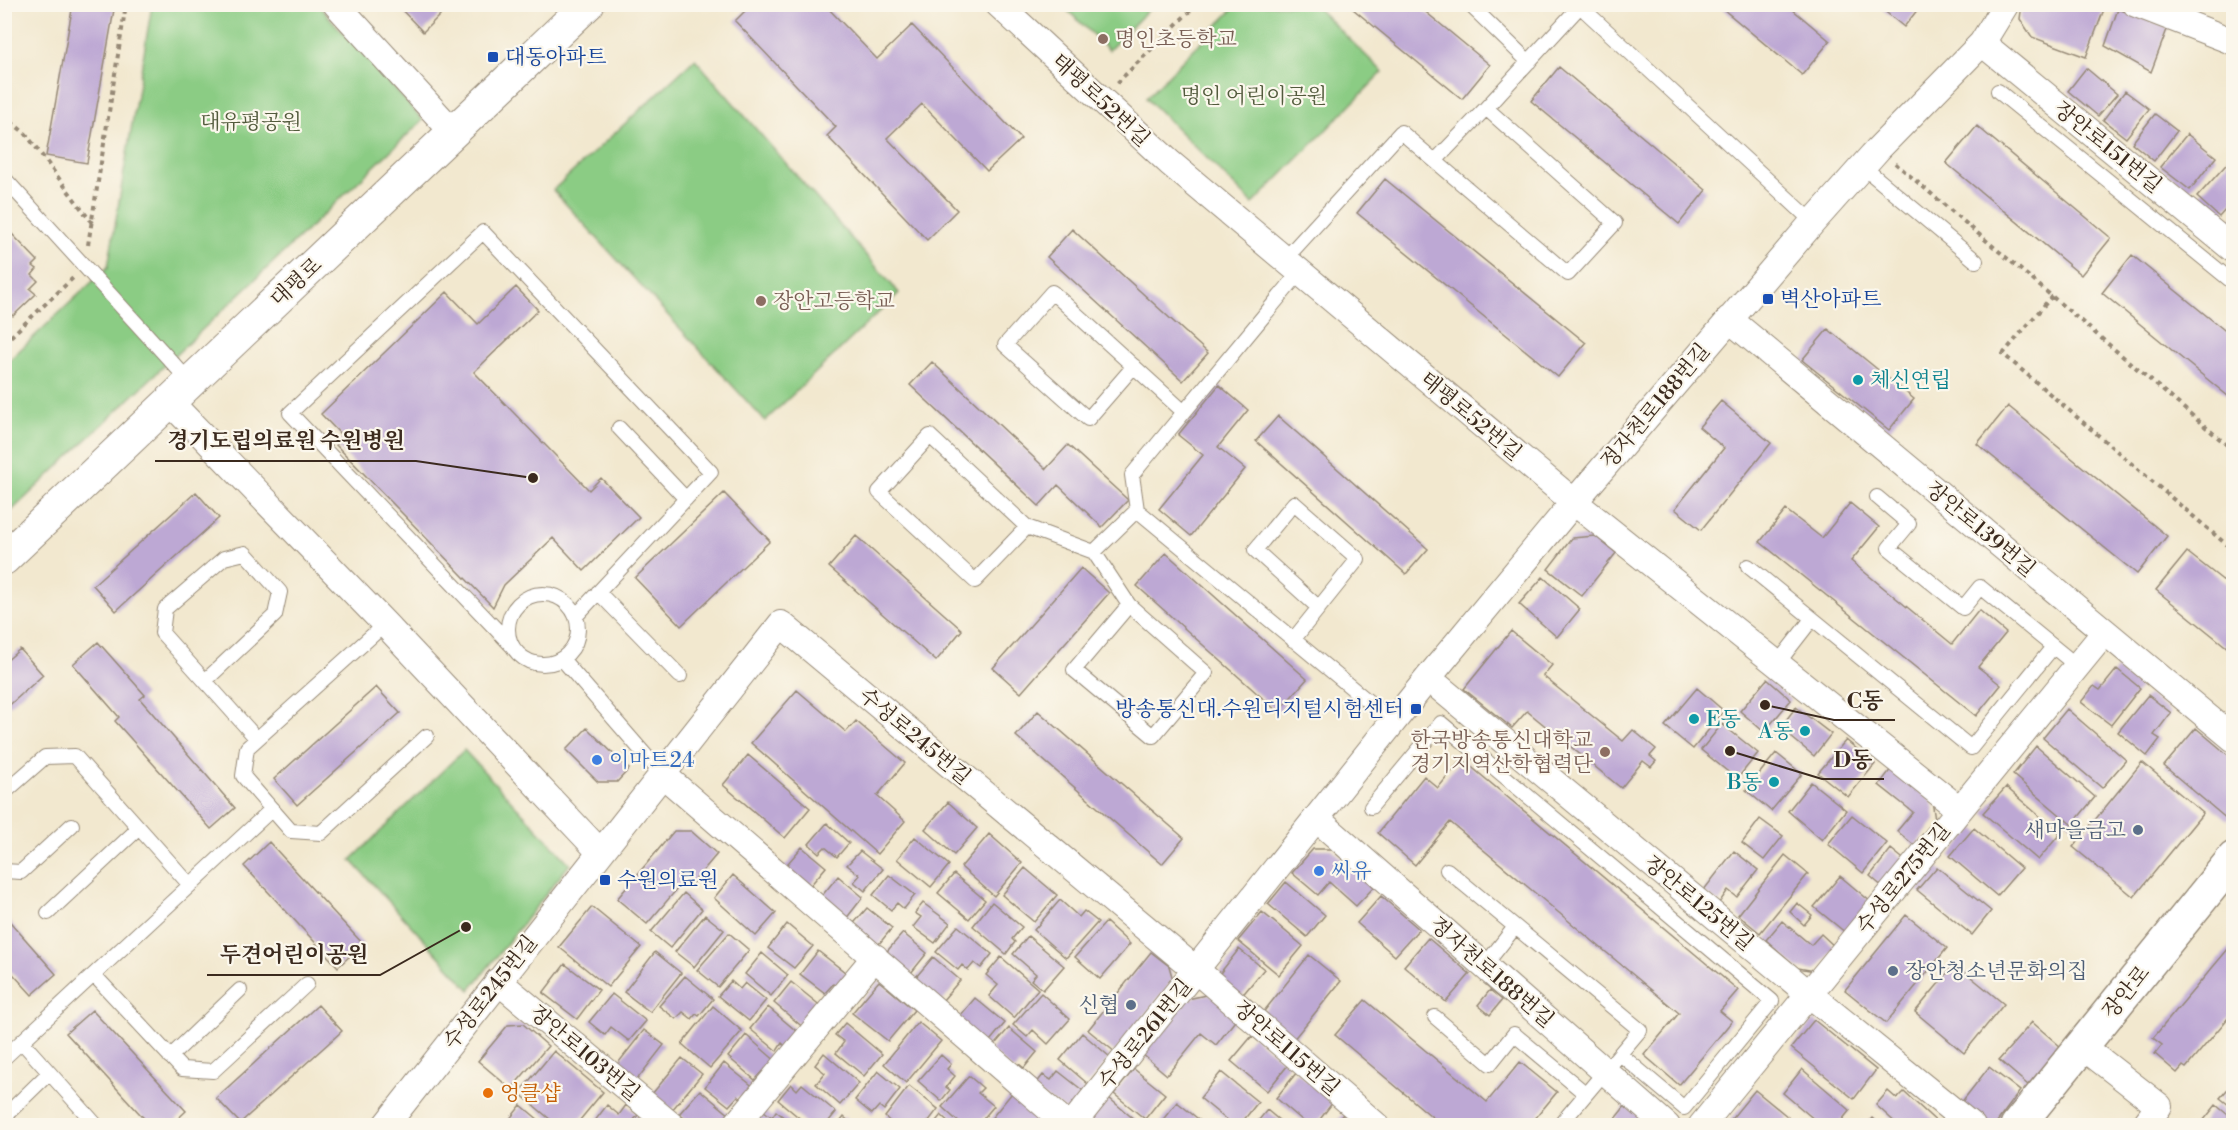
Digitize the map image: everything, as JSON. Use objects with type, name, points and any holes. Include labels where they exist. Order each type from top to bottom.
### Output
[{"type":"main road","name":"장안로","points":[[2026,1122],[2082,1046],[2234,858]]},
{"type":"street","points":[[336,4],[454,133]]},
{"type":"street","name":"대평로","points":[[4,559],[588,4]]},
{"type":"street","name":"태평로52번길","points":[[998,4],[1170,163],[1292,266],[1574,502],[1959,809]]},
{"type":"street","name":"정자천로188번길","points":[[1196,970],[1428,678],[1574,502],[1812,222],[1870,158],[1982,43],[2006,4]]},
{"type":"street","points":[[2136,4],[2234,42]]},
{"type":"street","name":"장안로151번길","points":[[1982,43],[2234,250]]},
{"type":"street","name":"장안로139번길","points":[[1729,319],[2234,739]]},
{"type":"street","points":[[180,392],[385,624],[600,852]]},
{"type":"street","name":"수성로245번길","points":[[385,1125],[781,624],[1196,970]]},
{"type":"street","name":"수성로275번길","points":[[1701,1125],[2105,632]]},
{"type":"street","name":"장안로125번길","points":[[1428,678],[1809,994],[1972,1125]]},
{"type":"street","points":[[662,773],[1070,1125]]},
{"type":"street","name":"정자천로188번길","points":[[1317,819],[1485,965],[1613,1063],[1667,1125]]},
{"type":"street","points":[[735,1125],[874,957]]},
{"type":"street","name":"수성로261번길","points":[[1070,1125],[1196,970]]},
{"type":"street","name":"장안로115번길","points":[[1196,970],[1377,1125]]},
{"type":"street","name":"장안로103번길","points":[[498,981],[672,1125]]},
{"type":"street","points":[[2082,1046],[2159,1106],[2144,1125]]},
{"type":"lane","points":[[1469,4],[1529,62]]},
{"type":"lane","points":[[1435,161],[1581,5],[1812,222]]},
{"type":"lane","points":[[1998,91],[2234,283]]},
{"type":"lane","points":[[1393,723],[1137,510],[1132,475],[1184,412],[1292,266],[1401,132],[1568,274],[1614,224],[1486,108]]},
{"type":"lane","points":[[1870,158],[1976,261]]},
{"type":"lane","points":[[4,178],[85,267],[180,392]]},
{"type":"lane","points":[[513,647],[508,626],[511,615],[525,598],[536,594],[554,596],[570,605],[579,628],[577,640],[571,651],[562,659],[552,663],[530,661],[521,656],[290,413],[483,232],[711,472],[576,616]]},
{"type":"lane","points":[[1134,366],[1088,419],[1005,345],[1052,292],[1134,366],[1184,412]]},
{"type":"lane","points":[[619,428],[686,499]]},
{"type":"lane","points":[[1027,527],[975,581],[879,492],[930,436],[1027,527],[1094,552],[1129,605],[1206,673],[1153,736],[1074,670],[1129,605]]},
{"type":"lane","points":[[1877,497],[1909,524],[1889,548],[1963,608],[1980,587],[2077,666]]},
{"type":"lane","points":[[1293,640],[1319,608],[1358,559],[1294,503],[1255,550],[1319,608]]},
{"type":"lane","points":[[1094,552],[1137,510]]},
{"type":"lane","points":[[205,681],[275,615],[280,592],[245,554],[224,558],[165,609],[162,633],[205,681],[257,739]]},
{"type":"lane","points":[[1748,566],[1971,748],[2053,647]]},
{"type":"lane","points":[[598,592],[680,676]]},
{"type":"lane","points":[[1777,664],[1812,619]]},
{"type":"lane","points":[[385,624],[247,748],[243,776],[291,831],[321,833],[427,736]]},
{"type":"lane","points":[[562,659],[662,773]]},
{"type":"lane","points":[[1371,807],[1441,723],[1772,1001],[1684,1108],[1613,1063]]},
{"type":"lane","points":[[4,793],[45,757],[75,756],[190,885]]},
{"type":"lane","points":[[6,1054],[22,1042],[272,809]]},
{"type":"lane","points":[[4,871],[21,872],[72,825]]},
{"type":"lane","points":[[48,914],[138,828]]},
{"type":"lane","points":[[1447,870],[1640,1030],[1559,1125]]},
{"type":"lane","points":[[1485,965],[1515,927]]},
{"type":"lane","points":[[94,975],[182,1069],[213,1071],[307,984]]},
{"type":"lane","points":[[170,1057],[240,990]]},
{"type":"lane","points":[[1435,1017],[1490,1064],[1514,1034],[1586,1094]]},
{"type":"lane","points":[[22,1042],[97,1125]]},
{"type":"lane","points":[[7,1125],[8,1113],[49,1073]]},
{"type":"path","points":[[4,343],[85,267],[126,4]]},
{"type":"path","points":[[1100,100],[1197,4]]},
{"type":"path","points":[[4,116],[26,134],[92,223]]},
{"type":"path","points":[[1870,158],[2052,296],[2234,451]]},
{"type":"path","points":[[2052,296],[2003,354],[2234,551]]},
{"type":"green space","name":"대유평공원","points":[[152,5],[318,5],[423,120],[5,517],[5,364],[108,267]]},
{"type":"green space","points":[[1062,5],[1153,5],[1109,50]]},
{"type":"green space","name":"명인 어린이공원","points":[[1237,5],[1314,5],[1383,72],[1253,204],[1146,98]]},
{"type":"green space","points":[[695,59],[899,293],[765,421],[553,190]]},
{"type":"green space","points":[[464,750],[570,864],[470,990],[351,860]]},
{"type":"building","points":[[73,4],[115,4],[87,163],[46,156]]},
{"type":"building","points":[[396,4],[441,4],[446,9],[423,32]]},
{"type":"building","name":"장안고등학교","points":[[752,4],[824,4],[877,59],[912,25],[1021,139],[987,171],[922,104],[887,138],[957,210],[927,240],[827,136],[836,127],[735,21]]},
{"type":"building","points":[[1347,4],[1416,4],[1490,65],[1462,99]]},
{"type":"building","points":[[1717,4],[1786,4],[1830,41],[1802,75]]},
{"type":"building","points":[[1876,4],[1922,4],[1904,27]]},
{"type":"building","points":[[2022,4],[2106,4],[2086,57],[2032,37],[2020,19]]},
{"type":"building","points":[[2118,9],[2168,27],[2151,72],[2105,46]]},
{"type":"building","points":[[1559,67],[1706,190],[1679,224],[1531,101]]},
{"type":"building","points":[[2086,68],[2117,94],[2098,116],[2068,91]]},
{"type":"building","points":[[2125,91],[2149,109],[2126,138],[2103,120]]},
{"type":"building","points":[[2155,114],[2177,131],[2154,161],[2132,143]]},
{"type":"building","points":[[1977,126],[2111,238],[2081,275],[1946,163]]},
{"type":"building","points":[[2187,134],[2216,157],[2190,190],[2160,167]]},
{"type":"building","points":[[2234,156],[2234,200],[2219,217],[2197,197]]},
{"type":"building","points":[[1385,179],[1586,343],[1558,377],[1357,213]]},
{"type":"building","points":[[2234,216],[2234,228],[2228,223]]},
{"type":"building","points":[[1072,229],[1208,353],[1183,381],[1047,257]]},
{"type":"building","points":[[12,234],[38,261],[33,266],[37,269],[32,275],[38,281],[30,289],[36,294],[13,316],[7,310],[4,313],[4,242]]},
{"type":"building","points":[[2132,255],[2234,338],[2234,401],[2102,293]]},
{"type":"building","points":[[516,287],[538,310],[474,372],[589,490],[601,478],[639,517],[584,571],[553,538],[504,585],[493,607],[336,445],[344,438],[321,414],[447,292],[478,324]]},
{"type":"building","name":"체신연립","points":[[1828,329],[1914,399],[1889,430],[1802,360]]},
{"type":"building","points":[[932,362],[1046,469],[1068,445],[1128,500],[1102,527],[1058,485],[1039,506],[910,385]]},
{"type":"building","points":[[1219,385],[1248,410],[1218,447],[1245,469],[1191,536],[1159,509],[1203,455],[1178,435]]},
{"type":"building","points":[[1721,401],[1771,443],[1701,530],[1675,509],[1724,448],[1699,427]]},
{"type":"building","points":[[2008,406],[2167,536],[2137,574],[1977,444]]},
{"type":"building","points":[[1278,416],[1428,549],[1406,574],[1256,441]]},
{"type":"building","points":[[196,492],[219,518],[116,611],[93,585]]},
{"type":"building","points":[[724,493],[770,541],[681,626],[635,578]]},
{"type":"building","points":[[1850,503],[1879,527],[1851,561],[1952,644],[1979,610],[2006,633],[1978,667],[2001,685],[1976,716],[1760,542],[1786,510],[1822,538]]},
{"type":"building","points":[[856,536],[962,630],[936,661],[829,567]]},
{"type":"building","points":[[1595,536],[1616,553],[1582,596],[1548,569],[1572,538]]},
{"type":"building","points":[[2187,552],[2234,589],[2234,653],[2156,590]]},
{"type":"building","points":[[1166,553],[1307,679],[1278,712],[1137,586]]},
{"type":"building","points":[[1081,568],[1109,593],[1021,693],[993,668]]},
{"type":"building","points":[[1543,577],[1580,609],[1557,637],[1519,604]]},
{"type":"building","points":[[1511,631],[1552,665],[1543,676],[1623,741],[1633,730],[1656,749],[1650,756],[1656,761],[1651,767],[1643,761],[1621,788],[1527,711],[1512,728],[1464,689]]},
{"type":"building","points":[[98,642],[145,695],[140,699],[235,808],[211,829],[115,721],[119,717],[73,664]]},
{"type":"building","points":[[20,649],[43,675],[4,710],[4,663]]},
{"type":"building","points":[[2117,669],[2140,688],[2111,725],[2081,702],[2094,686],[2100,690]]},
{"type":"building","points":[[1767,679],[1791,700],[1764,732],[1740,711]]},
{"type":"building","points":[[376,687],[400,713],[297,805],[274,779]]},
{"type":"building","name":"E동","points":[[1697,688],[1724,711],[1693,749],[1665,726]]},
{"type":"building","points":[[797,690],[846,732],[856,721],[905,763],[877,796],[905,821],[877,854],[751,743]]},
{"type":"building","points":[[2148,695],[2171,713],[2154,735],[2160,739],[2147,756],[2118,732]]},
{"type":"building","name":"A동","points":[[1796,707],[1831,734],[1814,756],[1780,728]]},
{"type":"building","points":[[2067,709],[2126,760],[2102,788],[2043,738]]},
{"type":"building","points":[[1038,711],[1184,838],[1162,864],[1016,736]]},
{"type":"building","points":[[1722,724],[1758,753],[1737,779],[1701,750]]},
{"type":"building","name":"이마트24","points":[[587,728],[629,769],[617,782],[598,782],[566,750]]},
{"type":"building","points":[[2196,728],[2234,760],[2234,813],[2228,820],[2164,766]]},
{"type":"building","points":[[1846,740],[1875,764],[1848,797],[1818,773]]},
{"type":"building","points":[[2036,746],[2095,797],[2072,825],[2013,775]]},
{"type":"building","name":"B동","points":[[1776,753],[1802,774],[1771,811],[1746,790]]},
{"type":"building","points":[[748,755],[810,808],[785,838],[723,785]]},
{"type":"building","points":[[1462,759],[1738,990],[1720,1011],[1732,1021],[1679,1085],[1644,1055],[1679,1013],[1450,822],[1415,865],[1378,833],[1424,776],[1438,788]]},
{"type":"building","name":"새마을금고","points":[[2142,762],[2203,813],[2134,897],[2073,847]]},
{"type":"building","points":[[1891,769],[1932,801],[1935,820],[1915,846],[1897,831],[1913,812],[1879,785]]},
{"type":"building","points":[[1811,782],[1846,810],[1822,840],[1788,811]]},
{"type":"building","points":[[2006,787],[2060,834],[2038,860],[1983,813]]},
{"type":"building","points":[[948,802],[977,828],[954,855],[925,829]]},
{"type":"building","points":[[1852,815],[1887,843],[1863,873],[1828,844]]},
{"type":"building","points":[[1760,819],[1783,836],[1764,860],[1742,843]]},
{"type":"building","points":[[827,823],[849,843],[837,857],[825,847],[819,853],[809,844]]},
{"type":"building","points":[[1974,828],[2021,868],[1997,896],[1950,856]]},
{"type":"building","points":[[674,831],[691,831],[717,854],[690,886],[684,881],[647,924],[617,899]]},
{"type":"building","points":[[989,834],[1022,863],[994,896],[961,867]]},
{"type":"building","points":[[915,837],[949,865],[931,887],[897,859]]},
{"type":"building","points":[[269,842],[363,944],[338,967],[244,866]]},
{"type":"building","points":[[802,847],[826,867],[809,887],[781,871]]},
{"type":"building","points":[[1313,849],[1331,849],[1374,887],[1356,906],[1329,882],[1318,895],[1292,873]]},
{"type":"building","points":[[1891,849],[1907,862],[1885,889],[1870,876]]},
{"type":"building","points":[[860,851],[883,869],[865,891],[854,882],[860,875],[847,865]]},
{"type":"building","points":[[1734,851],[1758,870],[1737,897],[1728,890],[1719,903],[1703,891]]},
{"type":"building","points":[[1785,855],[1808,874],[1760,933],[1738,915]]},
{"type":"building","points":[[1937,867],[1991,911],[1972,935],[1917,890]]},
{"type":"building","points":[[1025,868],[1057,895],[1034,922],[1002,895]]},
{"type":"building","points":[[954,874],[985,900],[969,919],[938,893]]},
{"type":"building","points":[[733,875],[776,913],[756,936],[714,898]]},
{"type":"building","points":[[889,875],[915,895],[904,909],[897,903],[891,910],[873,895]]},
{"type":"building","points":[[838,876],[863,897],[842,924],[816,903]]},
{"type":"building","points":[[1840,876],[1871,902],[1846,933],[1814,907]]},
{"type":"building","points":[[1286,882],[1325,915],[1307,937],[1268,904]]},
{"type":"building","points":[[684,893],[702,909],[670,948],[651,932]]},
{"type":"building","points":[[1381,896],[1419,929],[1395,956],[1357,923]]},
{"type":"building","points":[[1060,900],[1079,917],[1084,911],[1098,922],[1066,958],[1034,930]]},
{"type":"building","points":[[992,902],[1022,927],[1012,939],[1015,942],[1006,954],[973,926]]},
{"type":"building","points":[[923,903],[950,923],[935,943],[913,927],[921,917],[915,913]]},
{"type":"building","points":[[1797,903],[1812,915],[1804,925],[1790,912]]},
{"type":"building","points":[[592,907],[641,947],[608,987],[559,947]]},
{"type":"building","points":[[867,908],[892,928],[874,950],[849,929]]},
{"type":"building","points":[[1262,912],[1303,946],[1279,975],[1238,941]]},
{"type":"building","points":[[4,915],[56,974],[32,995],[4,964]]},
{"type":"building","points":[[705,915],[724,930],[694,967],[675,952]]},
{"type":"building","points":[[1906,915],[1947,948],[1886,1023],[1845,990]]},
{"type":"building","points":[[1782,921],[1811,945],[1821,934],[1835,947],[1815,971],[1798,968],[1766,940]]},
{"type":"building","points":[[1106,922],[1130,944],[1100,979],[1075,957]]},
{"type":"building","points":[[787,924],[813,946],[794,968],[768,948]]},
{"type":"building","points":[[958,926],[992,954],[981,968],[974,963],[968,970],[962,965],[958,970],[936,952]]},
{"type":"building","points":[[729,933],[749,950],[718,987],[697,970]]},
{"type":"building","points":[[903,933],[927,953],[907,978],[882,957]]},
{"type":"building","points":[[1028,936],[1064,966],[1043,990],[1031,980],[1036,974],[1013,954]]},
{"type":"building","points":[[1428,938],[1470,974],[1446,1002],[1404,966]]},
{"type":"building","points":[[2234,942],[2234,1011],[2186,1068],[2183,1066],[2177,1073],[2155,1054],[2162,1045],[2153,1038]]},
{"type":"building","points":[[1239,949],[1264,969],[1241,997],[1217,977]]},
{"type":"building","points":[[818,951],[850,976],[840,989],[833,984],[825,993],[800,974]]},
{"type":"building","points":[[655,952],[681,973],[650,1012],[624,992]]},
{"type":"building","name":"신협","points":[[1151,952],[1169,966],[1173,980],[1115,1052],[1088,1030]]},
{"type":"building","points":[[762,953],[788,975],[771,996],[745,974]]},
{"type":"building","points":[[1309,955],[1341,981],[1293,1040],[1261,1015]]},
{"type":"building","points":[[933,957],[960,980],[937,1007],[910,984]]},
{"type":"building","points":[[1001,957],[1038,989],[1014,1018],[989,996],[998,985],[986,975]]},
{"type":"building","points":[[565,964],[599,990],[577,1019],[543,993]]},
{"type":"building","points":[[1955,964],[2004,1004],[1964,1053],[1915,1012]]},
{"type":"building","points":[[685,976],[713,999],[699,1016],[696,1014],[692,1019],[683,1012],[676,1019],[659,1006]]},
{"type":"building","points":[[731,981],[740,989],[745,983],[766,1000],[749,1021],[718,996]]},
{"type":"building","points":[[879,981],[914,1010],[888,1041],[852,1013]]},
{"type":"building","points":[[791,982],[822,1007],[805,1029],[774,1003]]},
{"type":"building","points":[[1490,990],[1502,1000],[1490,1015],[1478,1005]]},
{"type":"building","points":[[1041,993],[1070,1019],[1048,1044],[1033,1030],[1027,1037],[1013,1025]]},
{"type":"building","points":[[612,994],[646,1021],[629,1041],[611,1027],[605,1035],[589,1022]]},
{"type":"building","points":[[1210,994],[1238,1017],[1216,1045],[1201,1033],[1167,1075],[1142,1054],[1188,999]]},
{"type":"building","points":[[975,998],[1005,1023],[985,1047],[955,1022]]},
{"type":"building","points":[[1365,1000],[1487,1102],[1520,1062],[1557,1092],[1529,1126],[1443,1126],[1335,1035]]},
{"type":"building","points":[[318,1005],[342,1031],[240,1123],[216,1098]]},
{"type":"building","points":[[713,1006],[742,1031],[710,1068],[682,1044]]},
{"type":"building","points":[[768,1007],[801,1035],[789,1050],[782,1043],[777,1051],[750,1029]]},
{"type":"building","points":[[92,1010],[186,1111],[170,1126],[151,1126],[66,1033]]},
{"type":"building","points":[[1814,1020],[1876,1070],[1854,1099],[1791,1048]]},
{"type":"building","points":[[918,1022],[941,1041],[906,1083],[884,1064]]},
{"type":"building","points":[[2032,1022],[2061,1047],[2028,1085],[1999,1060]]},
{"type":"building","points":[[845,1023],[882,1054],[864,1076],[836,1053],[844,1042],[835,1035]]},
{"type":"building","points":[[523,1024],[548,1046],[511,1089],[478,1061],[508,1025]]},
{"type":"building","points":[[1009,1028],[1037,1052],[1024,1068],[1019,1064],[1014,1071],[990,1050]]},
{"type":"building","points":[[644,1030],[664,1045],[635,1082],[615,1067]]},
{"type":"building","points":[[1082,1033],[1110,1057],[1088,1084],[1060,1060]]},
{"type":"building","points":[[746,1035],[778,1063],[765,1077],[761,1074],[755,1080],[728,1057]]},
{"type":"building","points":[[1252,1036],[1288,1065],[1267,1091],[1231,1061]]},
{"type":"building","points":[[554,1051],[603,1092],[575,1126],[558,1126],[519,1093]]},
{"type":"building","points":[[824,1053],[859,1083],[840,1105],[816,1084],[825,1073],[815,1065]]},
{"type":"building","points":[[941,1055],[951,1064],[947,1069],[955,1076],[946,1087],[950,1090],[941,1101],[918,1081]]},
{"type":"building","points":[[682,1058],[702,1074],[672,1110],[652,1094]]},
{"type":"building","points":[[724,1063],[755,1088],[744,1101],[738,1096],[729,1106],[705,1087]]},
{"type":"building","points":[[1989,1067],[2020,1091],[1994,1126],[1989,1126],[1961,1103]]},
{"type":"building","points":[[1134,1069],[1165,1094],[1145,1119],[1114,1094]]},
{"type":"building","points":[[1802,1069],[1850,1110],[1837,1126],[1822,1126],[1783,1093]]},
{"type":"building","points":[[878,1071],[900,1089],[884,1110],[879,1106],[872,1114],[855,1100]]},
{"type":"building","points":[[1058,1071],[1086,1093],[1070,1113],[1032,1089],[1043,1075],[1051,1080]]},
{"type":"building","points":[[1221,1072],[1258,1102],[1239,1126],[1234,1126],[1200,1098]]},
{"type":"building","points":[[1297,1072],[1333,1102],[1315,1126],[1309,1126],[1276,1098]]},
{"type":"building","points":[[969,1076],[983,1088],[978,1093],[994,1106],[977,1126],[963,1126],[942,1107]]},
{"type":"building","points":[[2234,1082],[2234,1109],[2220,1098]]},
{"type":"building","points":[[791,1084],[797,1090],[802,1084],[836,1112],[825,1126],[809,1126],[778,1100]]},
{"type":"building","points":[[909,1086],[938,1109],[925,1126],[895,1126],[885,1117]]},
{"type":"building","points":[[700,1090],[731,1116],[724,1126],[694,1126],[679,1114]]},
{"type":"building","points":[[1755,1090],[1788,1117],[1781,1126],[1732,1126],[1728,1123]]},
{"type":"building","points":[[1888,1091],[1897,1099],[1904,1092],[1941,1126],[1899,1126],[1876,1105]]},
{"type":"building","points":[[1012,1093],[1041,1118],[1043,1126],[985,1126]]},
{"type":"building","points":[[1109,1098],[1142,1126],[1089,1126],[1090,1120]]},
{"type":"building","points":[[1177,1102],[1207,1126],[1165,1126],[1161,1122]]},
{"type":"building","points":[[521,1105],[546,1126],[504,1126]]},
{"type":"building","points":[[607,1105],[619,1115],[626,1105],[638,1115],[629,1126],[591,1126]]},
{"type":"building","points":[[1626,1105],[1650,1126],[1609,1126]]},
{"type":"building","points":[[2216,1105],[2234,1120],[2234,1126],[2199,1126]]},
{"type":"building","points":[[1267,1110],[1286,1126],[1254,1126]]},
{"type":"building","points":[[764,1111],[772,1117],[776,1111],[795,1126],[752,1126]]},
{"type":"building","points":[[1343,1114],[1358,1126],[1333,1126]]},
{"type":"building","points":[[941,1115],[953,1126],[932,1126]]},
{"type":"building","points":[[844,1117],[854,1126],[837,1126]]},
{"type":"building","points":[[1872,1118],[1881,1126],[1865,1126]]},
{"type":"place","name":"명인초등학교","points":[[1103,39]]},
{"type":"place","name":"대동아파트","points":[[493,57]]},
{"type":"place","name":"벽산아파트","points":[[1768,299]]},
{"type":"place","name":"장안고등학교","points":[[761,301]]},
{"type":"place","name":"체신연립","points":[[1858,380]]},
{"type":"place","name":"경기도립의료원 수원병원","points":[[533,478]]},
{"type":"place","name":"C동","points":[[1765,705]]},
{"type":"place","name":"방송통신대.수원디지털시험센터","points":[[1416,709]]},
{"type":"place","name":"E동","points":[[1694,719]]},
{"type":"place","name":"A동","points":[[1805,731]]},
{"type":"place","name":"D동","points":[[1730,751]]},
{"type":"place","name":"한국방송통신대학교 경기지역산학협력단","points":[[1605,752]]},
{"type":"place","name":"이마트24","points":[[597,760]]},
{"type":"place","name":"B동","points":[[1774,782]]},
{"type":"place","name":"새마을금고","points":[[2138,830]]},
{"type":"place","name":"씨유","points":[[1319,871]]},
{"type":"place","name":"수원의료원","points":[[605,880]]},
{"type":"place","name":"두견어린이공원","points":[[466,927]]},
{"type":"place","name":"장안청소년문화의집","points":[[1893,971]]},
{"type":"place","name":"신협","points":[[1131,1005]]},
{"type":"place","name":"엉클샵","points":[[488,1093]]}]
